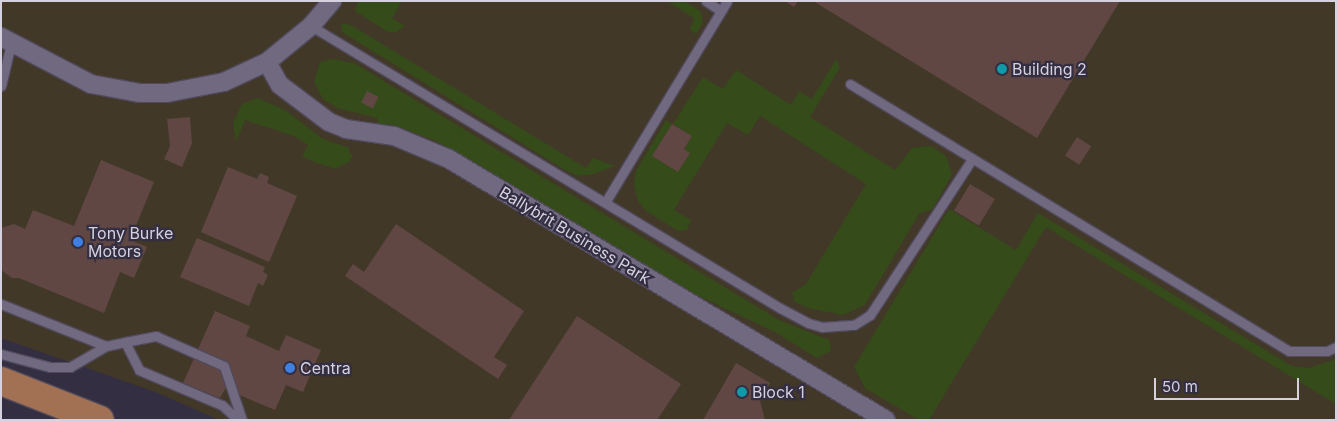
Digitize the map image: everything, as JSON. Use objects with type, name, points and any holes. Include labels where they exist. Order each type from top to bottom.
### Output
[{"type":"highway","points":[[1,381],[100,420]]},
{"type":"street","points":[[6,40],[82,81],[140,94],[167,93],[224,82],[267,62],[311,26],[327,5]]},
{"type":"street","name":"Ballybrit Business Park","points":[[267,62],[280,85],[329,122],[346,129],[394,136],[449,159],[886,420]]},
{"type":"lane","points":[[706,1],[722,11]]},
{"type":"lane","points":[[606,201],[727,1]]},
{"type":"lane","points":[[311,26],[808,323],[844,327],[864,320],[878,305],[972,159]]},
{"type":"lane","points":[[1,86],[6,40]]},
{"type":"lane","points":[[850,84],[1289,351],[1327,351],[1336,347]]},
{"type":"lane","points":[[1,304],[106,346]]},
{"type":"lane","points":[[1,354],[50,367],[70,367],[106,346],[156,336],[224,366],[242,420]]},
{"type":"lane","points":[[125,342],[139,370],[222,405],[238,420]]},
{"type":"shaded area","points":[[1,1],[1336,1],[1336,420],[219,420],[158,393],[1,338]]},
{"type":"green space","points":[[358,1],[402,1],[392,18],[405,26],[397,32],[388,32],[355,11]]},
{"type":"green space","points":[[667,1],[684,1],[700,11],[703,22],[696,34],[690,30],[694,18]]},
{"type":"green space","points":[[342,23],[351,25],[586,168],[593,158],[615,166],[594,174],[580,176],[568,172],[345,34],[341,30]]},
{"type":"green space","points":[[332,59],[354,63],[779,320],[829,340],[831,351],[817,358],[775,332],[690,292],[436,141],[393,125],[378,124],[377,118],[337,108],[323,99],[314,82],[320,62]]},
{"type":"green space","points":[[836,59],[840,68],[810,117],[895,170],[912,148],[931,146],[946,156],[952,174],[933,209],[919,214],[865,305],[843,315],[808,308],[795,302],[792,293],[806,284],[866,184],[760,116],[748,135],[727,123],[674,210],[691,220],[687,230],[678,231],[646,211],[638,201],[634,185],[636,171],[666,120],[672,124],[652,156],[678,172],[690,153],[684,149],[692,136],[673,124],[703,77],[723,89],[736,70],[791,105],[799,91],[812,99]]},
{"type":"green space","points":[[257,98],[285,110],[323,139],[349,148],[349,153],[353,155],[349,162],[335,169],[314,162],[302,156],[308,145],[294,136],[245,120],[236,142],[233,123],[242,104]]},
{"type":"green space","points":[[949,209],[1016,250],[1038,213],[1292,366],[1309,368],[1336,359],[1336,404],[1046,227],[929,420],[919,420],[865,388],[854,367]]},
{"type":"building","points":[[785,1],[798,1],[794,7]]},
{"type":"building","name":"Building 2","points":[[813,1],[1120,1],[1037,138]]},
{"type":"building","points":[[367,91],[379,97],[373,108],[361,103]]},
{"type":"building","points":[[190,117],[192,143],[182,167],[164,159],[170,146],[167,119]]},
{"type":"building","points":[[672,124],[692,136],[684,149],[690,153],[678,172],[652,156]]},
{"type":"building","points":[[1077,137],[1091,146],[1079,165],[1065,155]]},
{"type":"building","points":[[101,160],[154,182],[130,240],[147,247],[134,278],[120,272],[104,313],[19,278],[12,278],[1,270],[1,228],[14,224],[25,229],[33,210],[74,226]]},
{"type":"building","points":[[228,167],[257,179],[260,173],[269,177],[267,183],[297,196],[269,262],[201,232]]},
{"type":"building","points":[[970,184],[995,199],[979,226],[954,211]]},
{"type":"building","points":[[396,224],[524,311],[494,357],[507,365],[498,379],[345,276],[353,264],[364,272]]},
{"type":"building","points":[[197,238],[265,267],[263,272],[268,275],[263,286],[258,283],[249,306],[180,277]]},
{"type":"building","points":[[215,311],[250,326],[246,336],[279,351],[286,335],[321,350],[303,392],[286,385],[275,410],[225,389],[220,398],[183,383]]},
{"type":"building","points":[[577,316],[681,384],[657,420],[509,420]]},
{"type":"building","name":"Block 1","points":[[736,363],[770,383],[760,401],[765,420],[703,420]]},
{"type":"place","name":"Building 2","points":[[1002,69]]},
{"type":"place","name":"Tony Burke Motors","points":[[78,242]]},
{"type":"place","name":"Centra","points":[[290,368]]},
{"type":"place","name":"Block 1","points":[[742,392]]}]
